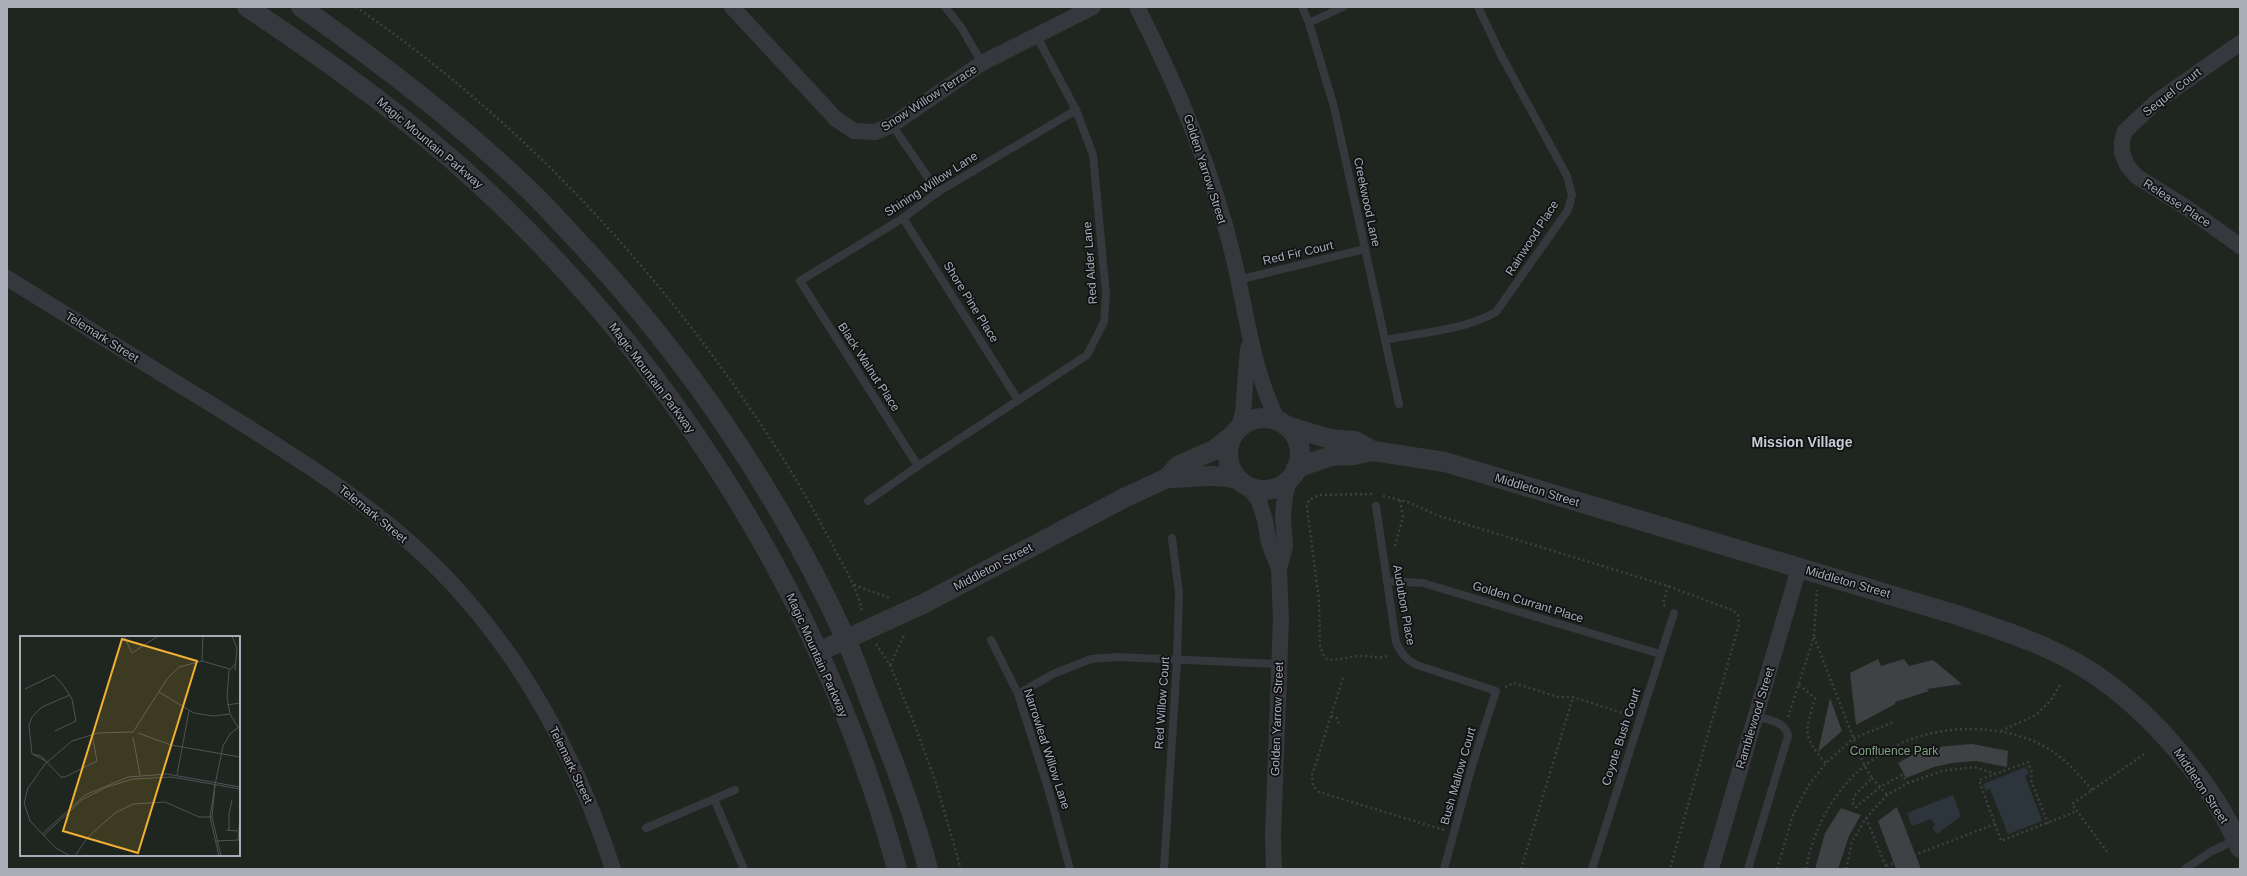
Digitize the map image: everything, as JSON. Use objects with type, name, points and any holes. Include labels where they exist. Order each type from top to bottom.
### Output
[{"type":"street","name":"Magic Mountain Parkway","points":[[246,7],[320,55],[399,115],[477,182],[548,253],[609,322],[673,402],[728,485],[780,573],[818,652],[870,784],[896,869]]},
{"type":"street","points":[[302,7],[372,56],[453,121],[529,190],[601,266],[666,344],[727,429],[782,516],[846,640],[908,802],[928,869]]},
{"type":"street","name":"Snow Willow Terrace","points":[[732,7],[836,119],[854,131],[874,132],[892,124],[982,63],[1093,7]]},
{"type":"street","name":"Golden Yarrow Street","points":[[1137,7],[1161,55],[1191,124],[1215,195],[1238,280],[1249,338],[1269,402],[1283,423]]},
{"type":"street","name":"Sequel Court","points":[[2122,153],[2122,141],[2126,131],[2156,102],[2240,43]]},
{"type":"street","name":"Release Place","points":[[2122,153],[2127,165],[2136,176],[2187,208],[2240,246]]},
{"type":"street","name":"Telemark Street","points":[[7,278],[312,467],[391,525],[432,564],[464,597],[504,647],[542,708],[573,763],[596,818],[613,869]]},
{"type":"street","name":"Golden Yarrow Street","points":[[1235,432],[1245,393],[1249,338]]},
{"type":"street","points":[[1258,418],[1283,423],[1294,435],[1299,446],[1300,457],[1293,473],[1281,485],[1270,489],[1259,489],[1243,482],[1232,470],[1228,459],[1228,447],[1235,432],[1248,421],[1258,418]]},
{"type":"street","name":"Middleton Street","points":[[1283,423],[1307,434],[1330,440],[1355,441],[1373,451],[1445,462],[1957,615],[2009,632],[2078,664],[2135,705],[2180,752],[2214,802],[2238,844]]},
{"type":"street","name":"Middleton Street","points":[[818,652],[923,604],[1117,502],[1167,478],[1178,466],[1214,450],[1235,432]]},
{"type":"street","name":"Middleton Street","points":[[1293,473],[1331,456],[1354,455],[1373,451]]},
{"type":"street","name":"Golden Yarrow Street","points":[[1274,869],[1273,836],[1281,618],[1279,569],[1285,547],[1283,517],[1285,495],[1293,473]]},
{"type":"street","name":"Middleton Street","points":[[1167,478],[1184,478],[1202,474],[1221,475],[1243,482]]},
{"type":"street","name":"Golden Yarrow Street","points":[[1243,482],[1259,501],[1265,520],[1269,544],[1279,569]]},
{"type":"street","name":"Ramblewood Street","points":[[1711,869],[1799,568]]},
{"type":"lane","points":[[945,7],[961,27],[982,63]]},
{"type":"lane","name":"Creekwood Lane","points":[[1302,7],[1309,23],[1334,107],[1399,404]]},
{"type":"lane","points":[[1309,23],[1343,7]]},
{"type":"lane","name":"Rainwood Place","points":[[1385,340],[1470,323],[1484,319],[1496,312],[1506,300],[1568,210],[1572,195],[1567,176],[1501,55],[1478,7]]},
{"type":"lane","name":"Red Alder Lane","points":[[868,501],[918,466],[1088,355],[1104,322],[1106,294],[1093,155],[1076,110],[1036,35]]},
{"type":"lane","name":"Shining Willow Lane","points":[[800,281],[903,218],[938,192],[1076,110]]},
{"type":"lane","points":[[892,124],[938,192]]},
{"type":"lane","name":"Shore Pine Place","points":[[903,218],[1018,400]]},
{"type":"lane","name":"Red Fir Court","points":[[1238,280],[1365,249]]},
{"type":"lane","name":"Black Walnut Place","points":[[800,281],[918,466]]},
{"type":"lane","name":"Audubon Place","points":[[1376,506],[1396,642],[1404,657],[1416,665],[1496,691]]},
{"type":"lane","name":"Red Willow Court","points":[[1164,869],[1177,660],[1179,594],[1172,538]]},
{"type":"lane","name":"Golden Currant Place","points":[[1387,581],[1423,583],[1660,654]]},
{"type":"lane","name":"Coyote Bush Court","points":[[1592,869],[1674,613]]},
{"type":"lane","name":"Narrowleaf Willow Lane","points":[[991,640],[1018,694],[1048,788],[1070,869]]},
{"type":"lane","points":[[1018,694],[1053,674],[1091,659],[1118,657],[1280,664]]},
{"type":"lane","name":"Bush Mallow Court","points":[[1444,869],[1472,766],[1496,691]]},
{"type":"lane","points":[[1748,869],[1787,741],[1785,727],[1755,716]]},
{"type":"lane","points":[[646,828],[735,790]]},
{"type":"lane","points":[[714,799],[744,869]]},
{"type":"lane","points":[[2185,869],[2212,851],[2238,844]]},
{"type":"path","points":[[1394,550],[1403,520],[1400,500]]},
{"type":"path","points":[[861,608],[854,585],[885,597]]},
{"type":"path","points":[[1668,586],[1663,604],[1674,613]]},
{"type":"path","points":[[1785,727],[1814,637],[1817,587]]},
{"type":"path","points":[[1814,637],[1864,765],[1872,778],[1887,796]]},
{"type":"path","points":[[890,665],[901,644]]},
{"type":"path","points":[[876,645],[890,665],[926,753],[961,869]]},
{"type":"path","points":[[1343,678],[1312,775],[1313,786],[1316,789],[1454,833]]},
{"type":"path","points":[[1496,691],[1514,683],[1558,697],[1573,697],[1640,719]]},
{"type":"path","points":[[1799,685],[1815,698],[1808,721],[1807,737],[1813,749],[1826,763]]},
{"type":"path","points":[[2000,731],[2036,715],[2050,701],[2060,685]]},
{"type":"path","points":[[1521,869],[1573,697]]},
{"type":"path","points":[[1331,716],[1337,718],[1339,725]]},
{"type":"path","points":[[1776,869],[1793,815],[1808,786],[1826,763],[1854,738],[1894,722]]},
{"type":"path","points":[[1806,869],[1810,846],[1827,807],[1846,782],[1864,765],[1890,749],[1914,738],[1936,732],[1965,728],[2000,731],[2030,740],[2055,753],[2078,772],[2092,790]]},
{"type":"path","points":[[2107,852],[2072,804],[2146,753]]},
{"type":"path","points":[[2048,824],[2031,780],[2032,773],[2028,762],[1979,780],[2001,841],[2048,824],[2077,811]]},
{"type":"path","points":[[1846,869],[1852,842],[1866,818],[1887,796],[1908,783],[1942,771],[1974,767],[1996,774]]},
{"type":"path","points":[[1872,778],[1856,794],[1852,802],[1856,807],[1880,787],[1902,775],[1908,783]]},
{"type":"path","points":[[1866,818],[1887,867],[1995,824]]},
{"type":"green space","name":"Confluence Park","points":[[7,7],[2240,7],[2240,869],[7,869]]},
{"type":"shaded area","points":[[2026,767],[2029,774],[2025,776],[2042,821],[2008,834],[1990,789],[1986,791],[1983,784]]},
{"type":"shaded area","points":[[1953,795],[1961,816],[1937,834],[1932,827],[1935,825],[1931,819],[1912,826],[1907,813]]},
{"type":"building","points":[[1878,659],[1881,666],[1904,659],[1909,666],[1933,660],[1962,684],[1927,689],[1929,691],[1895,702],[1895,704],[1856,725],[1850,673]]},
{"type":"building","points":[[1830,698],[1842,731],[1818,752]]},
{"type":"building","points":[[1972,744],[2008,751],[2007,767],[1976,761],[1952,763],[1934,767],[1906,778],[1898,763],[1916,753],[1936,747]]},
{"type":"building","points":[[1897,807],[1921,869],[1896,869],[1878,821]]},
{"type":"building","points":[[1841,808],[1861,815],[1849,836],[1838,869],[1815,869],[1825,833]]},
{"type":"district","name":"Mission Village","points":[[1802,442]]}]
